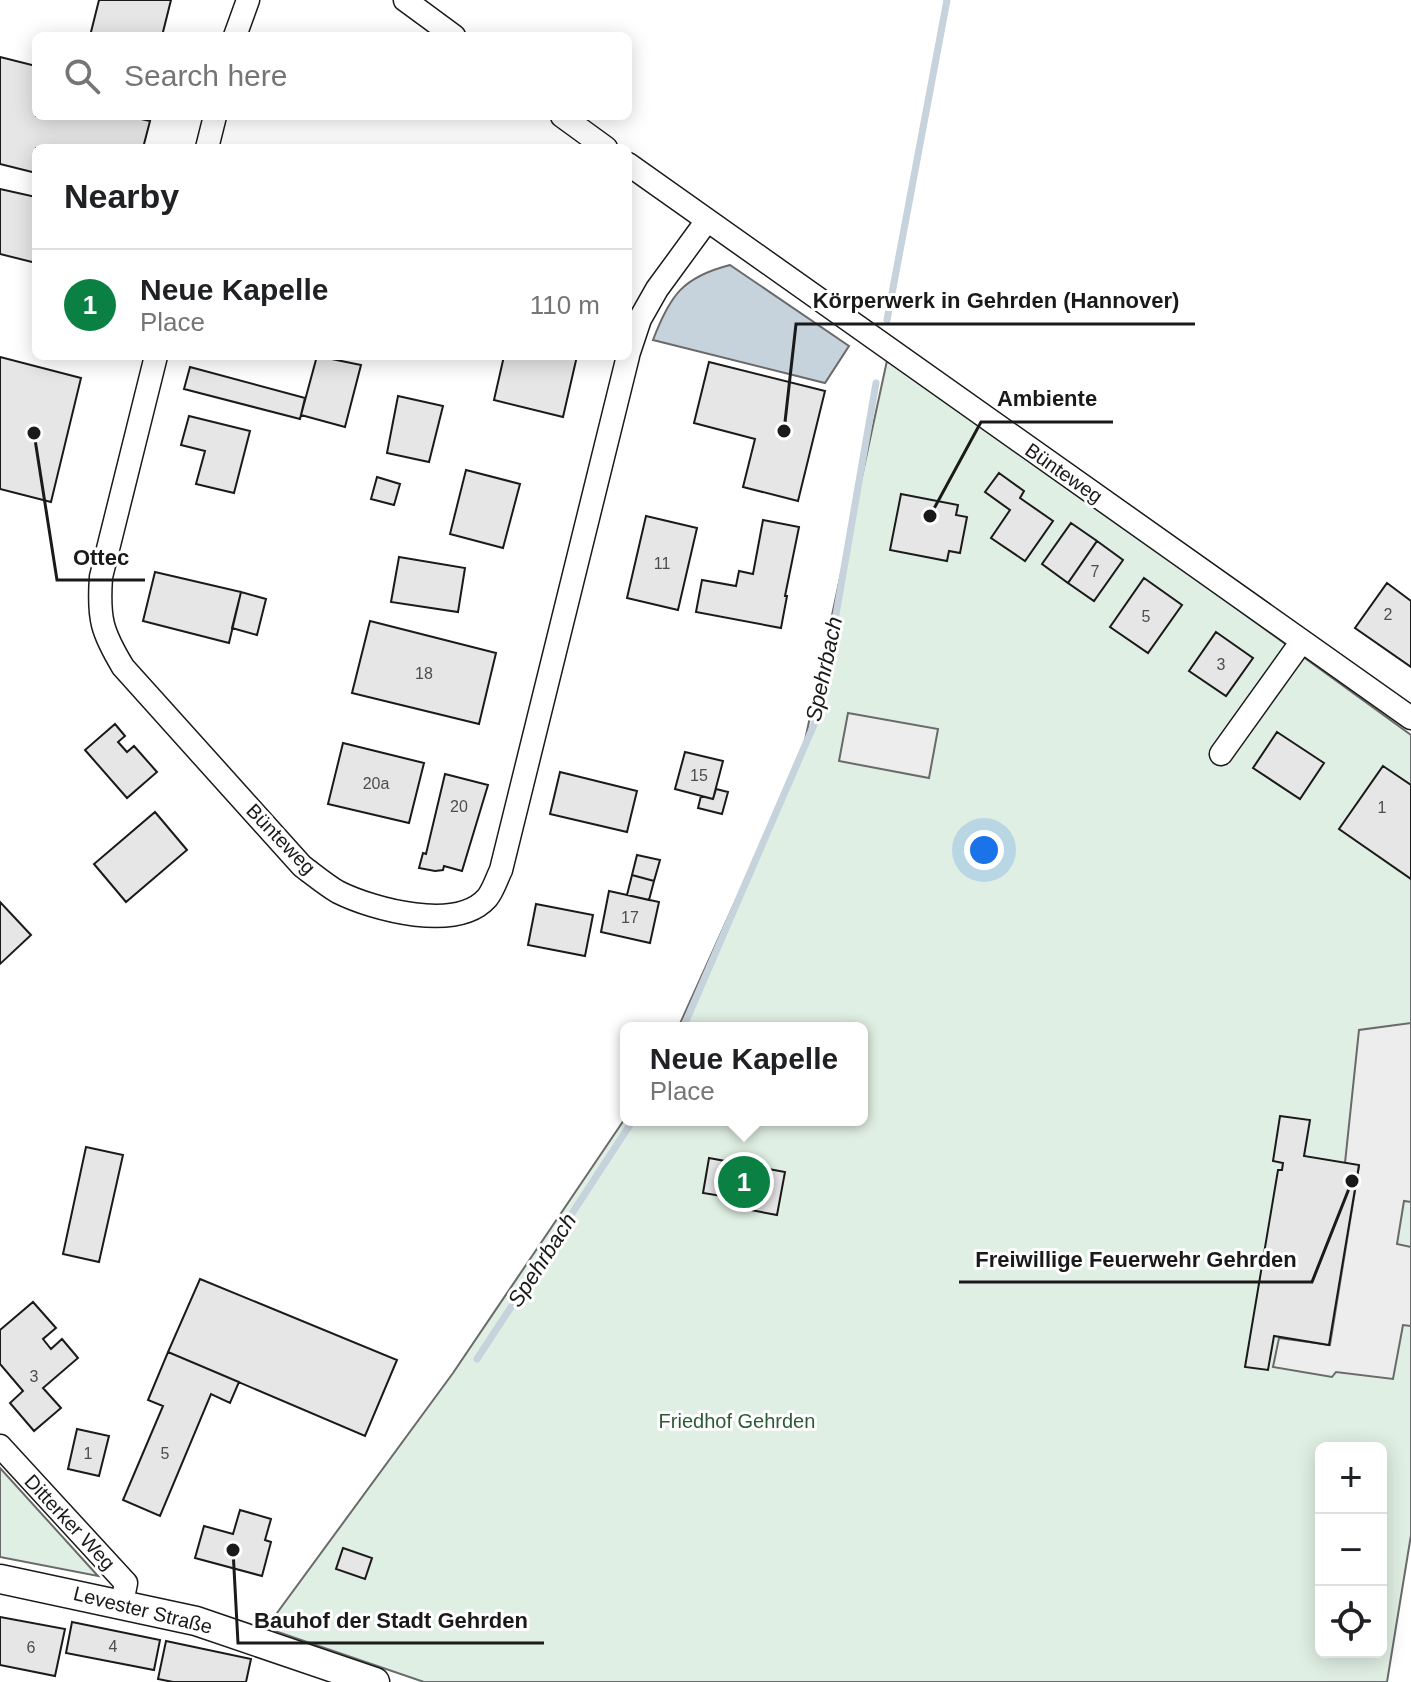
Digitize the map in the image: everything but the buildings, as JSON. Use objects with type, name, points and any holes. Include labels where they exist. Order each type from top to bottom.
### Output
[{"type":"street","points":[[236,32],[248,0]]},
{"type":"street","points":[[405,0],[449,32]]},
{"type":"street","points":[[208,144],[214,120]]},
{"type":"street","points":[[568,120],[600,144]]},
{"type":"street","name":"Bünteweg","points":[[632,167],[1411,718]]},
{"type":"street","name":"Bünteweg","points":[[632,343],[651,299],[706,222]]},
{"type":"street","name":"Bünteweg","points":[[155,360],[101,577],[98,609],[106,638],[123,667],[302,866],[338,892],[384,908],[436,917],[466,913],[488,898],[501,870],[627,360]]},
{"type":"street","points":[[1221,754],[1302,641]]},
{"type":"street","name":"Ditterker Weg","points":[[0,1446],[126,1583],[122,1603]]},
{"type":"street","name":"Levester Straße","points":[[0,1579],[196,1621],[375,1682]]},
{"type":"green space","name":"Friedhof Gehrden","points":[[888,356],[1411,735],[1411,1535],[1387,1682],[424,1682],[266,1628],[453,1373],[620,1126],[868,1126],[868,1022],[681,1022],[802,754]]},
{"type":"green space","points":[[0,1468],[98,1576],[0,1557]]},
{"type":"shaded area","points":[[730,265],[849,346],[825,383],[653,340],[680,290],[701,275]]},
{"type":"shaded area","points":[[848,713],[938,729],[929,778],[839,761]]},
{"type":"shaded area","points":[[1411,1023],[1411,1202],[1404,1201],[1397,1244],[1411,1247],[1411,1326],[1403,1325],[1393,1379],[1336,1372],[1332,1377],[1273,1367],[1279,1338],[1330,1345],[1359,1166],[1345,1163],[1359,1030]]},
{"type":"waterway","name":"Spehrbach","points":[[887,320],[947,0]]},
{"type":"waterway","name":"Spehrbach","points":[[686,1022],[819,713],[876,383]]},
{"type":"waterway","name":"Spehrbach","points":[[477,1359],[629,1126]]},
{"type":"place","name":"Körperwerk in Gehrden (Hannover)","points":[[784,431]]},
{"type":"place","name":"Ottec","points":[[34,433]]},
{"type":"place","name":"Ambiente","points":[[930,516]]},
{"type":"place","name":"Freiwillige Feuerwehr Gehrden","points":[[1352,1181]]},
{"type":"place","name":"Neue Kapelle","points":[[744,1182]]},
{"type":"place","name":"Bauhof der Stadt Gehrden","points":[[233,1550]]}]
